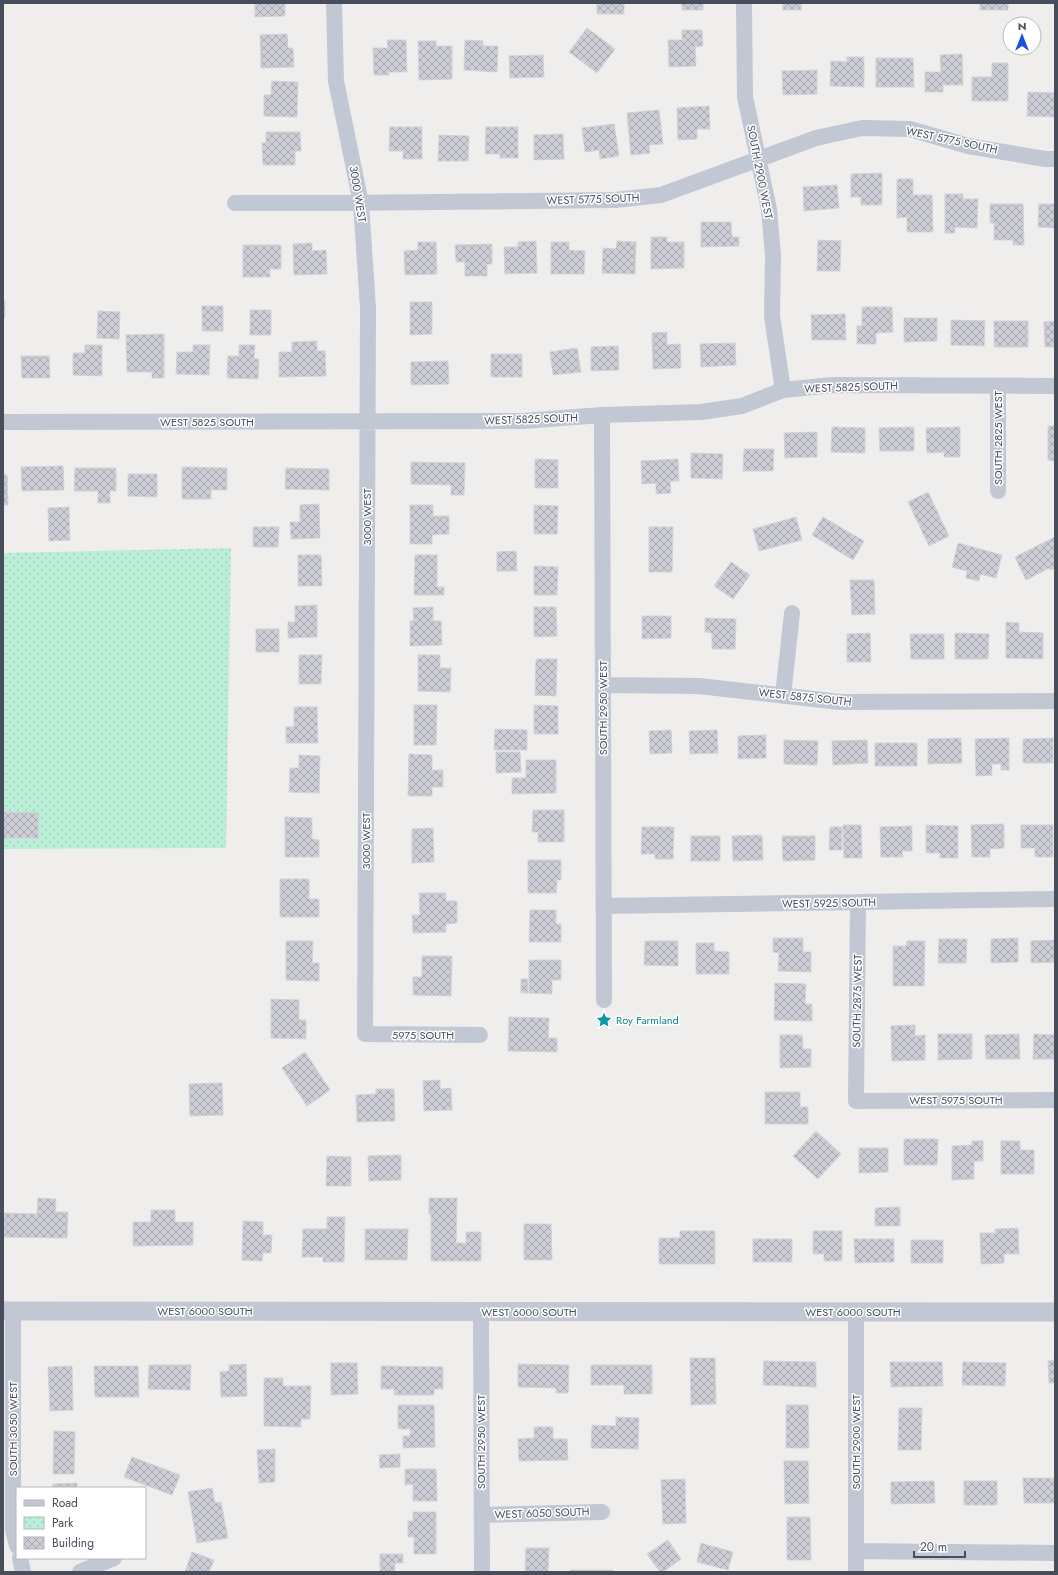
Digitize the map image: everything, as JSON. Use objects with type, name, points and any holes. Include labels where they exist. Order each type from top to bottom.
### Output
[{"type":"street","name":"3000 WEST","points":[[334,3],[336,81],[361,203],[368,308],[366,1034]]},
{"type":"street","name":"SOUTH 2900 WEST","points":[[744,3],[744,97],[769,209],[772,256],[772,316],[782,390]]},
{"type":"street","name":"WEST 5775 SOUTH","points":[[236,203],[615,200],[662,195],[816,138],[862,128],[910,130],[968,146],[1045,159],[1055,159]]},
{"type":"street","name":"WEST 5825 SOUTH","points":[[3,422],[367,422],[523,420],[701,412],[742,406],[782,390],[832,385],[1055,386]]},
{"type":"street","name":"SOUTH 2825 WEST","points":[[998,386],[998,491]]},
{"type":"street","name":"SOUTH 2950 WEST","points":[[602,416],[604,1000]]},
{"type":"street","points":[[782,696],[792,613]]},
{"type":"street","name":"WEST 5875 SOUTH","points":[[603,685],[699,686],[840,702],[1055,701]]},
{"type":"street","name":"WEST 5925 SOUTH","points":[[604,906],[1055,900]]},
{"type":"street","name":"SOUTH 2875 WEST","points":[[856,1101],[858,902]]},
{"type":"street","name":"5975 SOUTH","points":[[366,1034],[480,1035]]},
{"type":"street","name":"WEST 5975 SOUTH","points":[[856,1101],[1055,1100]]},
{"type":"street","name":"WEST 6000 SOUTH","points":[[8,1311],[1055,1312]]},
{"type":"street","name":"SOUTH 3050 WEST","points":[[8,1311],[13,1530],[16,1542]]},
{"type":"street","name":"SOUTH 2950 WEST","points":[[481,1312],[482,1572]]},
{"type":"street","name":"SOUTH 2900 WEST","points":[[856,1312],[856,1572]]},
{"type":"street","name":"WEST 6050 SOUTH","points":[[482,1515],[602,1512]]},
{"type":"street","points":[[856,1551],[1055,1552]]},
{"type":"street","points":[[20,1559],[23,1572]]},
{"type":"street","points":[[80,1572],[112,1559]]},
{"type":"green space","points":[[231,548],[226,848],[3,849],[3,553]]},
{"type":"building","points":[[255,3],[285,3],[285,16],[255,17]]},
{"type":"building","points":[[597,3],[624,3],[624,14],[597,14]]},
{"type":"building","points":[[682,3],[703,3],[703,10],[682,10]]},
{"type":"building","points":[[783,3],[801,3],[801,10],[783,10]]},
{"type":"building","points":[[980,3],[1008,3],[1008,10],[980,10]]},
{"type":"building","points":[[587,28],[615,49],[597,73],[569,52]]},
{"type":"building","points":[[682,30],[702,30],[703,46],[695,47],[696,66],[669,67],[668,40],[682,40]]},
{"type":"building","points":[[287,34],[288,48],[293,48],[294,67],[261,68],[260,35]]},
{"type":"building","points":[[387,40],[406,40],[407,72],[389,72],[389,75],[374,75],[373,48],[388,48]]},
{"type":"building","points":[[465,40],[483,41],[483,46],[498,46],[497,72],[464,70]]},
{"type":"building","points":[[418,41],[436,41],[436,46],[452,46],[452,79],[419,80]]},
{"type":"building","points":[[962,54],[963,85],[943,85],[943,92],[925,92],[925,72],[941,72],[940,55]]},
{"type":"building","points":[[543,55],[544,77],[510,78],[509,56]]},
{"type":"building","points":[[847,57],[864,57],[864,87],[830,86],[831,61],[847,62]]},
{"type":"building","points":[[876,58],[913,58],[914,87],[876,87]]},
{"type":"building","points":[[992,63],[1008,63],[1008,101],[972,101],[972,77],[992,77]]},
{"type":"building","points":[[817,70],[817,94],[783,95],[782,71]]},
{"type":"building","points":[[272,81],[298,82],[297,117],[264,116],[264,95],[271,95]]},
{"type":"building","points":[[1028,92],[1055,93],[1055,117],[1027,116]]},
{"type":"building","points":[[709,106],[710,129],[697,129],[697,139],[678,140],[677,108]]},
{"type":"building","points":[[659,110],[663,144],[649,145],[650,153],[631,155],[627,113]]},
{"type":"building","points":[[614,124],[619,156],[600,159],[599,150],[585,152],[582,128]]},
{"type":"building","points":[[390,127],[422,127],[422,159],[403,159],[403,151],[389,151]]},
{"type":"building","points":[[486,127],[518,127],[518,158],[500,158],[500,154],[485,154]]},
{"type":"building","points":[[266,132],[300,132],[301,151],[295,151],[295,165],[263,165],[262,143],[266,143]]},
{"type":"building","points":[[563,134],[564,159],[534,160],[534,135]]},
{"type":"building","points":[[439,135],[469,136],[468,161],[438,161]]},
{"type":"building","points":[[882,173],[882,205],[861,205],[861,197],[851,197],[851,174]]},
{"type":"building","points":[[897,179],[913,179],[913,195],[932,195],[933,232],[907,232],[907,217],[897,218]]},
{"type":"building","points":[[837,185],[839,208],[804,211],[803,187]]},
{"type":"building","points":[[945,194],[963,194],[963,199],[978,199],[977,228],[955,227],[955,233],[945,233]]},
{"type":"building","points":[[990,204],[1023,204],[1024,245],[1013,245],[1013,240],[994,240],[994,223],[990,223]]},
{"type":"building","points":[[1039,204],[1055,204],[1055,228],[1038,227]]},
{"type":"building","points":[[701,222],[731,222],[732,237],[739,237],[739,246],[701,247]]},
{"type":"building","points":[[651,237],[667,237],[667,242],[684,242],[684,268],[651,269]]},
{"type":"building","points":[[818,240],[841,241],[840,271],[817,271]]},
{"type":"building","points":[[536,241],[537,273],[505,274],[504,247],[518,247],[518,242]]},
{"type":"building","points":[[617,241],[636,242],[635,274],[602,273],[603,248],[616,249]]},
{"type":"building","points":[[418,242],[436,242],[437,274],[405,275],[404,251],[418,250]]},
{"type":"building","points":[[551,242],[569,242],[569,250],[585,251],[584,274],[551,274]]},
{"type":"building","points":[[312,243],[312,251],[326,250],[327,274],[294,275],[293,244]]},
{"type":"building","points":[[492,244],[492,264],[487,264],[487,276],[465,276],[465,262],[456,262],[455,245]]},
{"type":"building","points":[[243,245],[281,245],[281,269],[270,269],[270,277],[243,277]]},
{"type":"building","points":[[3,301],[5,301],[5,317],[3,317]]},
{"type":"building","points":[[410,302],[432,302],[432,334],[410,335]]},
{"type":"building","points":[[202,306],[223,306],[223,331],[202,331]]},
{"type":"building","points":[[862,307],[892,307],[893,332],[876,333],[876,344],[857,344],[857,326],[862,326]]},
{"type":"building","points":[[250,310],[271,310],[271,335],[250,335]]},
{"type":"building","points":[[98,311],[120,312],[119,339],[97,338]]},
{"type":"building","points":[[845,314],[846,340],[812,340],[811,315]]},
{"type":"building","points":[[904,318],[937,318],[937,341],[904,342]]},
{"type":"building","points":[[951,320],[985,321],[984,346],[951,345]]},
{"type":"building","points":[[994,321],[1028,321],[1028,347],[994,347]]},
{"type":"building","points":[[1055,321],[1055,347],[1045,347],[1044,322]]},
{"type":"building","points":[[667,332],[667,345],[680,344],[681,368],[653,369],[652,333]]},
{"type":"building","points":[[164,334],[164,378],[152,378],[152,372],[127,372],[126,335]]},
{"type":"building","points":[[317,341],[317,351],[325,351],[326,376],[279,377],[279,352],[292,352],[292,342]]},
{"type":"building","points":[[735,343],[736,365],[701,367],[700,344]]},
{"type":"building","points":[[85,345],[102,345],[102,376],[73,375],[73,353],[85,353]]},
{"type":"building","points":[[193,345],[210,345],[209,375],[176,374],[177,352],[193,352]]},
{"type":"building","points":[[239,345],[255,345],[254,359],[259,359],[258,379],[227,378],[228,356],[239,356]]},
{"type":"building","points":[[618,346],[619,370],[591,371],[591,347]]},
{"type":"building","points":[[577,348],[581,372],[553,375],[550,352]]},
{"type":"building","points":[[491,354],[522,354],[522,377],[491,377]]},
{"type":"building","points":[[21,356],[49,356],[50,378],[22,378]]},
{"type":"building","points":[[448,361],[449,384],[411,385],[411,362]]},
{"type":"building","points":[[1048,426],[1055,426],[1055,461],[1048,460]]},
{"type":"building","points":[[832,427],[865,428],[865,453],[831,452]]},
{"type":"building","points":[[914,427],[914,451],[880,451],[879,428]]},
{"type":"building","points":[[960,427],[960,457],[944,457],[944,452],[927,453],[926,428]]},
{"type":"building","points":[[817,432],[817,457],[785,458],[784,433]]},
{"type":"building","points":[[744,449],[774,449],[773,471],[743,471]]},
{"type":"building","points":[[691,453],[723,454],[722,479],[691,478]]},
{"type":"building","points":[[535,459],[558,460],[558,488],[535,488]]},
{"type":"building","points":[[678,459],[679,481],[670,481],[671,493],[656,494],[656,483],[642,484],[641,461]]},
{"type":"building","points":[[411,462],[465,463],[464,495],[451,495],[451,485],[411,484]]},
{"type":"building","points":[[63,466],[64,490],[22,491],[21,467]]},
{"type":"building","points":[[182,467],[227,468],[227,490],[211,490],[211,499],[182,499]]},
{"type":"building","points":[[75,468],[116,468],[116,491],[110,491],[110,503],[98,503],[98,491],[74,491]]},
{"type":"building","points":[[286,468],[329,469],[329,490],[285,489]]},
{"type":"building","points":[[128,474],[157,474],[157,497],[128,496]]},
{"type":"building","points":[[3,475],[7,475],[8,505],[3,505]]},
{"type":"building","points":[[928,492],[949,536],[929,546],[908,502]]},
{"type":"building","points":[[319,504],[320,538],[291,539],[290,522],[300,522],[300,505]]},
{"type":"building","points":[[410,505],[433,505],[433,516],[449,516],[449,534],[432,535],[432,544],[410,544]]},
{"type":"building","points":[[534,505],[558,506],[557,534],[534,534]]},
{"type":"building","points":[[69,507],[70,540],[49,541],[48,508]]},
{"type":"building","points":[[796,517],[802,540],[759,551],[753,529]]},
{"type":"building","points":[[823,517],[864,541],[853,560],[812,535]]},
{"type":"building","points":[[253,527],[279,527],[278,547],[253,547]]},
{"type":"building","points":[[649,527],[673,527],[672,572],[649,572]]},
{"type":"building","points":[[1055,537],[1055,568],[1050,570],[1049,568],[1026,580],[1015,557]]},
{"type":"building","points":[[958,543],[1002,555],[996,578],[980,574],[979,581],[966,578],[967,571],[952,567]]},
{"type":"building","points":[[516,551],[517,571],[497,571],[497,552]]},
{"type":"building","points":[[298,555],[321,555],[322,586],[298,586]]},
{"type":"building","points":[[415,555],[437,555],[437,587],[444,587],[444,595],[414,595]]},
{"type":"building","points":[[731,562],[750,575],[733,599],[714,586]]},
{"type":"building","points":[[534,566],[558,567],[557,595],[534,595]]},
{"type":"building","points":[[850,580],[874,580],[875,614],[852,615]]},
{"type":"building","points":[[317,605],[317,637],[288,638],[288,622],[295,622],[295,606]]},
{"type":"building","points":[[433,607],[433,621],[441,621],[442,645],[410,646],[410,621],[414,621],[413,608]]},
{"type":"building","points":[[534,607],[556,607],[557,636],[534,637]]},
{"type":"building","points":[[642,616],[671,616],[671,638],[642,639]]},
{"type":"building","points":[[705,618],[736,619],[735,649],[712,649],[712,633],[705,632]]},
{"type":"building","points":[[1006,622],[1019,623],[1019,632],[1043,633],[1043,659],[1006,658]]},
{"type":"building","points":[[256,629],[279,629],[279,652],[256,652]]},
{"type":"building","points":[[870,633],[871,662],[847,662],[847,634]]},
{"type":"building","points":[[955,633],[989,634],[988,659],[955,659]]},
{"type":"building","points":[[910,634],[944,634],[944,659],[911,659]]},
{"type":"building","points":[[299,655],[322,655],[321,684],[299,684]]},
{"type":"building","points":[[418,655],[440,655],[440,668],[451,668],[450,692],[418,691]]},
{"type":"building","points":[[536,659],[557,659],[556,696],[535,695]]},
{"type":"building","points":[[414,705],[437,705],[436,745],[414,745]]},
{"type":"building","points":[[534,705],[558,706],[558,734],[534,734]]},
{"type":"building","points":[[294,707],[317,707],[318,743],[286,743],[286,727],[294,727]]},
{"type":"building","points":[[495,729],[527,730],[527,750],[494,750]]},
{"type":"building","points":[[671,730],[672,753],[650,754],[649,731]]},
{"type":"building","points":[[717,730],[718,753],[690,754],[689,731]]},
{"type":"building","points":[[766,735],[766,758],[738,759],[738,736]]},
{"type":"building","points":[[961,738],[962,763],[928,764],[928,739]]},
{"type":"building","points":[[1009,738],[1009,770],[1001,770],[1001,764],[992,764],[992,775],[976,776],[975,739]]},
{"type":"building","points":[[1053,738],[1053,763],[1023,763],[1023,739]]},
{"type":"building","points":[[784,740],[818,741],[817,765],[784,764]]},
{"type":"building","points":[[867,740],[868,763],[833,765],[832,741]]},
{"type":"building","points":[[875,743],[917,743],[917,766],[875,766]]},
{"type":"building","points":[[496,752],[520,752],[521,772],[496,773]]},
{"type":"building","points":[[409,754],[432,755],[432,770],[443,770],[443,787],[432,787],[432,796],[408,796]]},
{"type":"building","points":[[299,755],[320,756],[319,793],[289,792],[290,768],[299,768]]},
{"type":"building","points":[[526,760],[556,760],[556,793],[512,794],[512,778],[526,778]]},
{"type":"building","points":[[533,810],[564,810],[564,842],[538,842],[538,832],[532,832]]},
{"type":"building","points":[[3,812],[39,813],[38,838],[3,838]]},
{"type":"building","points":[[285,817],[312,818],[312,839],[319,840],[319,857],[285,857]]},
{"type":"building","points":[[1004,824],[1004,848],[990,849],[990,857],[972,857],[971,825]]},
{"type":"building","points":[[843,825],[861,825],[862,858],[844,858]]},
{"type":"building","points":[[926,825],[958,826],[958,858],[940,858],[940,853],[926,853]]},
{"type":"building","points":[[1021,825],[1053,825],[1053,857],[1035,857],[1035,848],[1021,848]]},
{"type":"building","points":[[912,826],[912,851],[902,851],[903,857],[881,857],[880,827]]},
{"type":"building","points":[[642,827],[674,827],[673,859],[655,859],[655,854],[641,854]]},
{"type":"building","points":[[830,827],[842,827],[842,850],[829,850]]},
{"type":"building","points":[[433,828],[434,862],[412,863],[412,829]]},
{"type":"building","points":[[762,835],[763,860],[733,861],[732,836]]},
{"type":"building","points":[[691,836],[720,836],[720,861],[691,861]]},
{"type":"building","points":[[782,836],[815,836],[815,860],[783,861]]},
{"type":"building","points":[[528,860],[561,860],[561,880],[557,880],[556,893],[528,893]]},
{"type":"building","points":[[280,879],[309,879],[309,899],[319,899],[319,917],[280,917]]},
{"type":"building","points":[[419,893],[446,893],[446,901],[457,901],[457,923],[446,924],[446,932],[413,933],[412,915],[420,915]]},
{"type":"building","points":[[530,910],[556,910],[556,924],[561,924],[561,942],[529,942]]},
{"type":"building","points":[[773,938],[803,938],[803,952],[811,952],[811,972],[778,971],[779,953],[773,952]]},
{"type":"building","points":[[1018,938],[1018,962],[991,963],[991,939]]},
{"type":"building","points":[[939,939],[967,939],[966,963],[938,963]]},
{"type":"building","points":[[1055,940],[1055,962],[1031,963],[1031,941]]},
{"type":"building","points":[[286,941],[313,941],[312,963],[319,963],[319,981],[286,980]]},
{"type":"building","points":[[645,941],[678,941],[678,966],[644,965]]},
{"type":"building","points":[[907,941],[925,941],[924,986],[893,986],[893,946],[906,946]]},
{"type":"building","points":[[696,943],[714,943],[714,951],[729,952],[729,974],[696,974]]},
{"type":"building","points":[[422,956],[452,956],[451,996],[413,995],[413,977],[422,977]]},
{"type":"building","points":[[529,960],[561,960],[561,980],[552,980],[552,994],[529,993]]},
{"type":"building","points":[[521,979],[528,979],[528,993],[521,993]]},
{"type":"building","points":[[775,983],[806,984],[805,1004],[812,1004],[812,1021],[774,1020]]},
{"type":"building","points":[[271,999],[299,1000],[299,1020],[306,1020],[306,1039],[271,1038]]},
{"type":"building","points":[[509,1017],[549,1018],[548,1038],[557,1038],[557,1052],[508,1051]]},
{"type":"building","points":[[915,1025],[915,1036],[925,1035],[925,1060],[892,1061],[891,1026]]},
{"type":"building","points":[[938,1034],[972,1034],[972,1059],[938,1060]]},
{"type":"building","points":[[1019,1034],[1020,1059],[986,1059],[985,1035]]},
{"type":"building","points":[[1034,1034],[1055,1035],[1055,1059],[1033,1059]]},
{"type":"building","points":[[780,1035],[802,1035],[803,1049],[811,1049],[811,1067],[780,1068]]},
{"type":"building","points":[[305,1052],[330,1090],[307,1106],[282,1068]]},
{"type":"building","points":[[440,1080],[440,1089],[451,1088],[452,1110],[424,1111],[423,1081]]},
{"type":"building","points":[[222,1083],[223,1115],[190,1116],[189,1084]]},
{"type":"building","points":[[376,1089],[394,1089],[395,1121],[357,1122],[356,1095],[376,1094]]},
{"type":"building","points":[[765,1092],[800,1092],[800,1107],[808,1107],[808,1124],[765,1124]]},
{"type":"building","points":[[816,1131],[841,1154],[818,1179],[793,1156]]},
{"type":"building","points":[[904,1139],[938,1139],[937,1165],[904,1165]]},
{"type":"building","points":[[972,1141],[983,1141],[983,1161],[974,1161],[974,1179],[952,1180],[952,1146],[972,1145]]},
{"type":"building","points":[[1001,1141],[1020,1141],[1020,1150],[1034,1150],[1034,1174],[1001,1174]]},
{"type":"building","points":[[859,1148],[888,1148],[888,1172],[859,1173]]},
{"type":"building","points":[[401,1155],[401,1180],[369,1181],[368,1156]]},
{"type":"building","points":[[327,1156],[351,1157],[351,1186],[326,1186]]},
{"type":"building","points":[[38,1198],[56,1199],[55,1212],[68,1212],[67,1238],[4,1237],[4,1213],[37,1214]]},
{"type":"building","points":[[429,1198],[457,1198],[456,1243],[466,1243],[466,1232],[481,1232],[481,1261],[431,1261],[431,1214],[429,1214]]},
{"type":"building","points":[[900,1207],[900,1226],[875,1226],[875,1208]]},
{"type":"building","points":[[151,1210],[175,1210],[175,1222],[193,1222],[193,1245],[133,1246],[133,1222],[151,1222]]},
{"type":"building","points":[[327,1217],[345,1217],[344,1262],[323,1262],[323,1257],[302,1257],[303,1229],[327,1229]]},
{"type":"building","points":[[243,1221],[263,1222],[263,1235],[272,1235],[271,1253],[263,1253],[262,1261],[242,1260]]},
{"type":"building","points":[[524,1224],[551,1224],[552,1260],[524,1260]]},
{"type":"building","points":[[1018,1228],[1019,1254],[1004,1254],[1004,1263],[981,1264],[980,1233],[995,1233],[995,1229]]},
{"type":"building","points":[[365,1229],[408,1229],[407,1260],[365,1260]]},
{"type":"building","points":[[680,1231],[715,1231],[715,1264],[659,1264],[659,1238],[680,1238]]},
{"type":"building","points":[[813,1231],[842,1231],[842,1261],[824,1261],[824,1254],[813,1254]]},
{"type":"building","points":[[753,1239],[792,1239],[792,1262],[753,1262]]},
{"type":"building","points":[[854,1239],[894,1239],[894,1262],[855,1263]]},
{"type":"building","points":[[911,1240],[943,1240],[943,1263],[911,1263]]},
{"type":"building","points":[[690,1358],[715,1358],[716,1404],[691,1405]]},
{"type":"building","points":[[1055,1360],[1055,1383],[1049,1383],[1048,1361]]},
{"type":"building","points":[[764,1361],[816,1362],[816,1387],[763,1385]]},
{"type":"building","points":[[890,1362],[942,1362],[943,1386],[891,1387]]},
{"type":"building","points":[[963,1362],[1006,1363],[1005,1386],[962,1385]]},
{"type":"building","points":[[331,1363],[357,1363],[358,1394],[331,1395]]},
{"type":"building","points":[[246,1364],[247,1396],[221,1397],[220,1372],[229,1371],[229,1365]]},
{"type":"building","points":[[518,1364],[569,1365],[568,1393],[556,1393],[556,1388],[518,1387]]},
{"type":"building","points":[[149,1365],[191,1365],[190,1390],[148,1389]]},
{"type":"building","points":[[591,1365],[652,1365],[652,1394],[624,1394],[624,1385],[591,1385]]},
{"type":"building","points":[[72,1366],[73,1410],[50,1411],[48,1367]]},
{"type":"building","points":[[94,1366],[138,1366],[139,1397],[95,1397]]},
{"type":"building","points":[[381,1366],[443,1367],[443,1389],[434,1389],[434,1395],[394,1395],[394,1389],[381,1389]]},
{"type":"building","points":[[264,1378],[283,1378],[283,1386],[311,1386],[310,1419],[301,1419],[301,1427],[264,1426]]},
{"type":"building","points":[[398,1405],[434,1405],[435,1447],[403,1448],[403,1436],[410,1436],[410,1429],[398,1429]]},
{"type":"building","points":[[786,1405],[808,1405],[809,1448],[786,1448]]},
{"type":"building","points":[[899,1408],[922,1408],[921,1450],[898,1450]]},
{"type":"building","points":[[616,1417],[639,1418],[638,1449],[591,1448],[592,1425],[616,1426]]},
{"type":"building","points":[[534,1427],[553,1427],[553,1439],[567,1439],[568,1460],[519,1461],[518,1439],[534,1438]]},
{"type":"building","points":[[54,1431],[75,1432],[74,1474],[53,1474]]},
{"type":"building","points":[[275,1449],[275,1482],[259,1483],[257,1450]]},
{"type":"building","points":[[400,1454],[400,1467],[380,1468],[379,1455]]},
{"type":"building","points":[[132,1457],[180,1475],[172,1495],[124,1477]]},
{"type":"building","points":[[784,1461],[808,1461],[809,1503],[785,1504]]},
{"type":"building","points":[[405,1469],[436,1469],[437,1501],[413,1501],[413,1484],[405,1485]]},
{"type":"building","points":[[1023,1478],[1055,1478],[1055,1503],[1024,1503]]},
{"type":"building","points":[[685,1479],[686,1523],[663,1524],[661,1480]]},
{"type":"building","points":[[934,1481],[935,1503],[891,1504],[891,1482]]},
{"type":"building","points":[[964,1481],[997,1481],[997,1505],[964,1505]]},
{"type":"building","points":[[77,1483],[77,1487],[53,1487],[53,1484]]},
{"type":"building","points":[[212,1488],[215,1503],[221,1502],[228,1538],[197,1543],[188,1492]]},
{"type":"building","points":[[413,1512],[436,1512],[436,1554],[414,1554],[414,1537],[408,1537],[408,1521],[413,1521]]},
{"type":"building","points":[[787,1517],[810,1517],[811,1560],[787,1560]]},
{"type":"building","points":[[668,1540],[681,1559],[663,1572],[660,1572],[647,1554]]},
{"type":"building","points":[[701,1543],[733,1552],[728,1570],[697,1562]]},
{"type":"building","points":[[526,1548],[549,1548],[548,1572],[525,1572]]},
{"type":"building","points":[[192,1552],[214,1560],[209,1572],[185,1572]]},
{"type":"building","points":[[380,1554],[403,1554],[403,1563],[395,1563],[395,1572],[380,1572]]},
{"type":"building","points":[[570,1570],[613,1570],[613,1572],[570,1572]]},
{"type":"place","name":"Roy Farmland","points":[[604,1020]]}]
